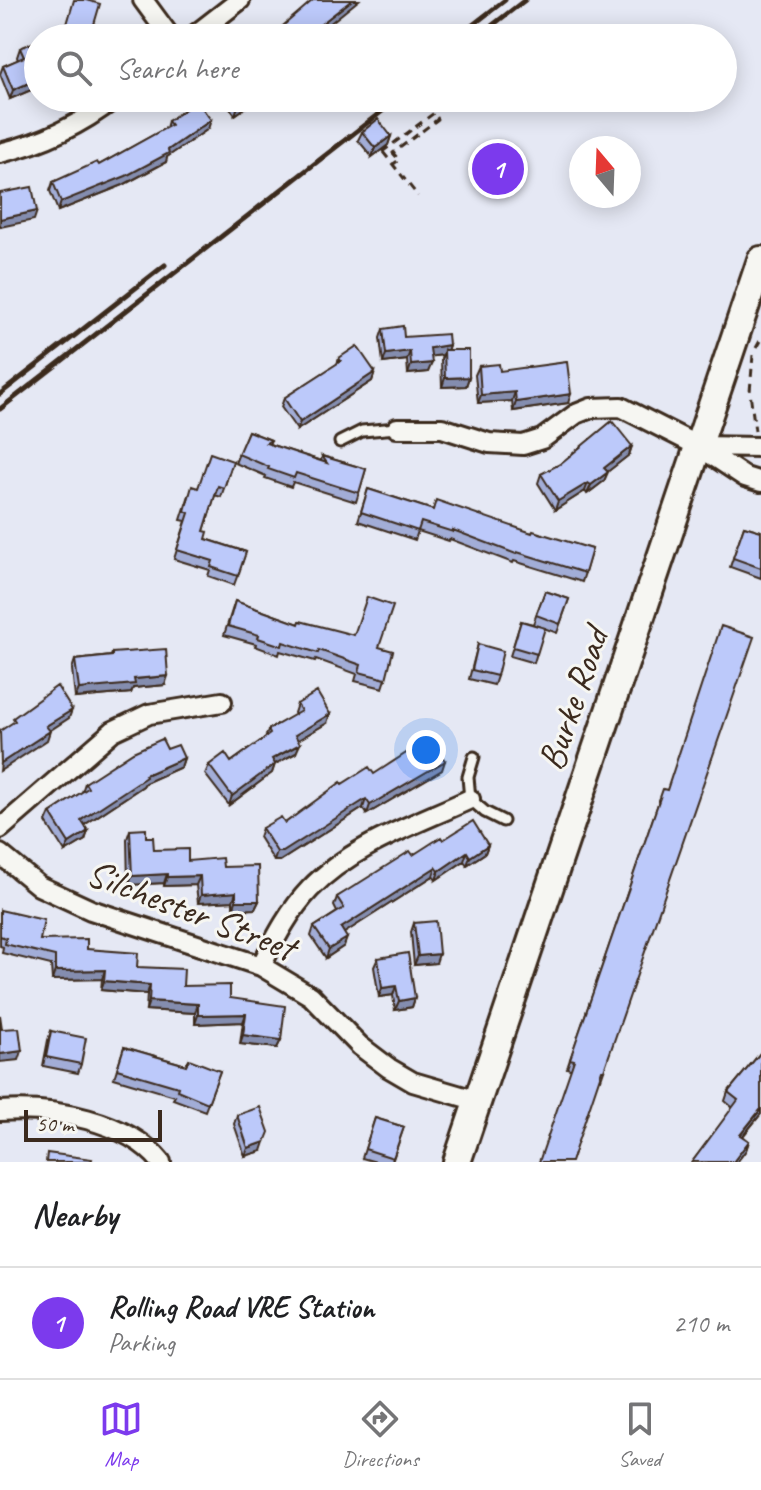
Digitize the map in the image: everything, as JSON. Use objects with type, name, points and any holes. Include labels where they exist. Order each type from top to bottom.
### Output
[{"type":"street","points":[[143,0],[161,24]]},
{"type":"street","points":[[209,24],[240,0]]},
{"type":"street","points":[[0,153],[46,138],[93,112]]},
{"type":"street","name":"Burke Road","points":[[457,1162],[761,260]]},
{"type":"street","points":[[397,428],[442,428],[489,443],[523,445],[542,439],[576,414],[608,406],[634,412],[698,446],[745,477],[761,482]]},
{"type":"street","points":[[698,446],[756,447]]},
{"type":"street","points":[[0,829],[113,731],[149,714],[222,702]]},
{"type":"street","points":[[261,966],[280,928],[310,889],[329,871],[366,848],[470,799]]},
{"type":"street","name":"Silchester Street","points":[[0,854],[39,886],[91,910],[261,966],[311,996],[360,1046],[389,1068],[413,1082],[478,1101]]},
{"type":"street","points":[[0,1111],[22,1109],[53,1112],[122,1130],[149,1147],[161,1162]]},
{"type":"lane","points":[[340,442],[362,431],[397,428]]},
{"type":"lane","points":[[474,757],[468,777],[470,799],[485,812],[503,821]]},
{"type":"path","points":[[392,165],[399,160],[393,153],[438,119],[434,113],[382,151],[392,165],[418,196]]},
{"type":"path","points":[[756,447],[750,392],[754,352],[761,339]]},
{"type":"building","points":[[74,0],[100,4],[94,24],[67,24]]},
{"type":"building","points":[[313,0],[352,0],[321,24],[285,24]]},
{"type":"building","points":[[24,57],[24,85],[13,90],[3,66]]},
{"type":"building","points":[[181,112],[205,112],[211,120],[168,150],[169,153],[126,176],[61,202],[53,182],[97,162],[99,165],[171,125],[168,121]]},
{"type":"building","points":[[378,119],[391,136],[375,148],[362,132]]},
{"type":"building","points":[[32,187],[37,211],[0,219],[0,193]]},
{"type":"building","points":[[403,326],[404,337],[448,334],[449,345],[430,348],[432,363],[411,365],[410,351],[386,354],[383,329]]},
{"type":"building","points":[[357,346],[375,372],[300,422],[284,398],[341,361],[339,358]]},
{"type":"building","points":[[444,350],[469,350],[469,377],[445,378]]},
{"type":"building","points":[[567,362],[571,394],[516,402],[515,392],[481,395],[479,366],[499,364],[500,371]]},
{"type":"building","points":[[612,421],[632,446],[604,468],[608,472],[591,485],[588,483],[558,501],[541,474],[560,464]]},
{"type":"building","points":[[248,431],[271,440],[266,443],[327,463],[322,456],[366,469],[359,493],[296,473],[294,478],[238,454]]},
{"type":"building","points":[[210,453],[233,461],[224,488],[218,486],[204,531],[208,532],[206,539],[246,552],[238,576],[211,567],[213,561],[177,550],[189,513],[185,511],[192,486],[198,488]]},
{"type":"building","points":[[368,489],[433,510],[436,500],[532,533],[592,549],[585,573],[516,554],[453,530],[421,522],[418,531],[361,512]]},
{"type":"building","points":[[744,526],[761,531],[761,568],[733,558]]},
{"type":"building","points":[[545,591],[569,599],[560,624],[536,615]]},
{"type":"building","points":[[367,597],[393,606],[379,647],[393,651],[386,679],[359,672],[361,665],[319,650],[318,653],[283,642],[282,646],[228,626],[235,601],[299,624],[300,621],[354,635]]},
{"type":"building","points":[[521,621],[545,628],[537,654],[513,647]]},
{"type":"building","points":[[721,626],[754,637],[571,1162],[539,1162],[574,1060],[570,1059],[663,789],[667,790]]},
{"type":"building","points":[[478,644],[503,651],[497,676],[472,670]]},
{"type":"building","points":[[166,649],[168,676],[134,679],[135,684],[79,689],[75,660],[112,656],[112,653]]},
{"type":"building","points":[[57,686],[72,710],[46,726],[50,731],[1,763],[0,731]]},
{"type":"building","points":[[317,692],[330,714],[295,735],[300,744],[272,759],[275,764],[232,796],[209,765],[225,753],[231,762],[270,734],[268,730],[301,711],[297,704]]},
{"type":"building","points":[[431,737],[445,761],[370,805],[366,799],[283,852],[277,852],[262,828],[281,817],[285,823],[341,782],[369,767],[374,774]]},
{"type":"building","points":[[162,739],[167,749],[178,745],[184,758],[145,775],[81,820],[88,831],[69,843],[50,813],[88,788],[85,783],[133,752]]},
{"type":"building","points":[[473,821],[488,845],[470,857],[467,852],[439,871],[436,867],[341,928],[347,938],[329,949],[314,927],[344,908],[337,897],[410,851],[413,855]]},
{"type":"building","points":[[146,829],[146,837],[153,837],[154,850],[188,849],[188,861],[222,858],[223,867],[258,866],[259,901],[236,901],[236,892],[201,895],[200,876],[132,876],[130,830]]},
{"type":"building","points":[[0,910],[44,920],[40,940],[87,939],[87,949],[138,953],[137,967],[184,969],[183,986],[230,985],[230,998],[285,1006],[281,1040],[243,1035],[246,1014],[198,1015],[198,1004],[149,1001],[150,985],[104,981],[105,970],[55,971],[55,956],[5,944],[6,938],[0,936]]},
{"type":"building","points":[[436,921],[439,954],[418,956],[414,923]]},
{"type":"building","points":[[408,953],[415,998],[399,1001],[396,986],[382,988],[378,958]]},
{"type":"building","points":[[0,1015],[2,1029],[19,1028],[22,1051],[0,1054]]},
{"type":"building","points":[[51,1031],[86,1038],[81,1064],[46,1057]]},
{"type":"building","points":[[124,1047],[186,1065],[189,1059],[220,1071],[208,1103],[177,1090],[178,1087],[117,1069]]},
{"type":"building","points":[[761,1052],[761,1109],[740,1135],[749,1141],[733,1162],[692,1162],[738,1100],[728,1092]]},
{"type":"building","points":[[260,1107],[269,1132],[265,1142],[248,1148],[237,1115]]},
{"type":"building","points":[[375,1118],[404,1127],[393,1158],[365,1149]]},
{"type":"building","points":[[47,1153],[92,1159],[91,1162],[46,1162]]},
{"type":"railway","points":[[474,24],[505,0]]},
{"type":"railway","points":[[494,24],[525,0]]},
{"type":"railway","points":[[0,409],[381,112]]},
{"type":"railway","points":[[0,394],[165,265]]},
{"type":"place","name":"Rolling Road VRE Station","points":[[498,169]]}]
